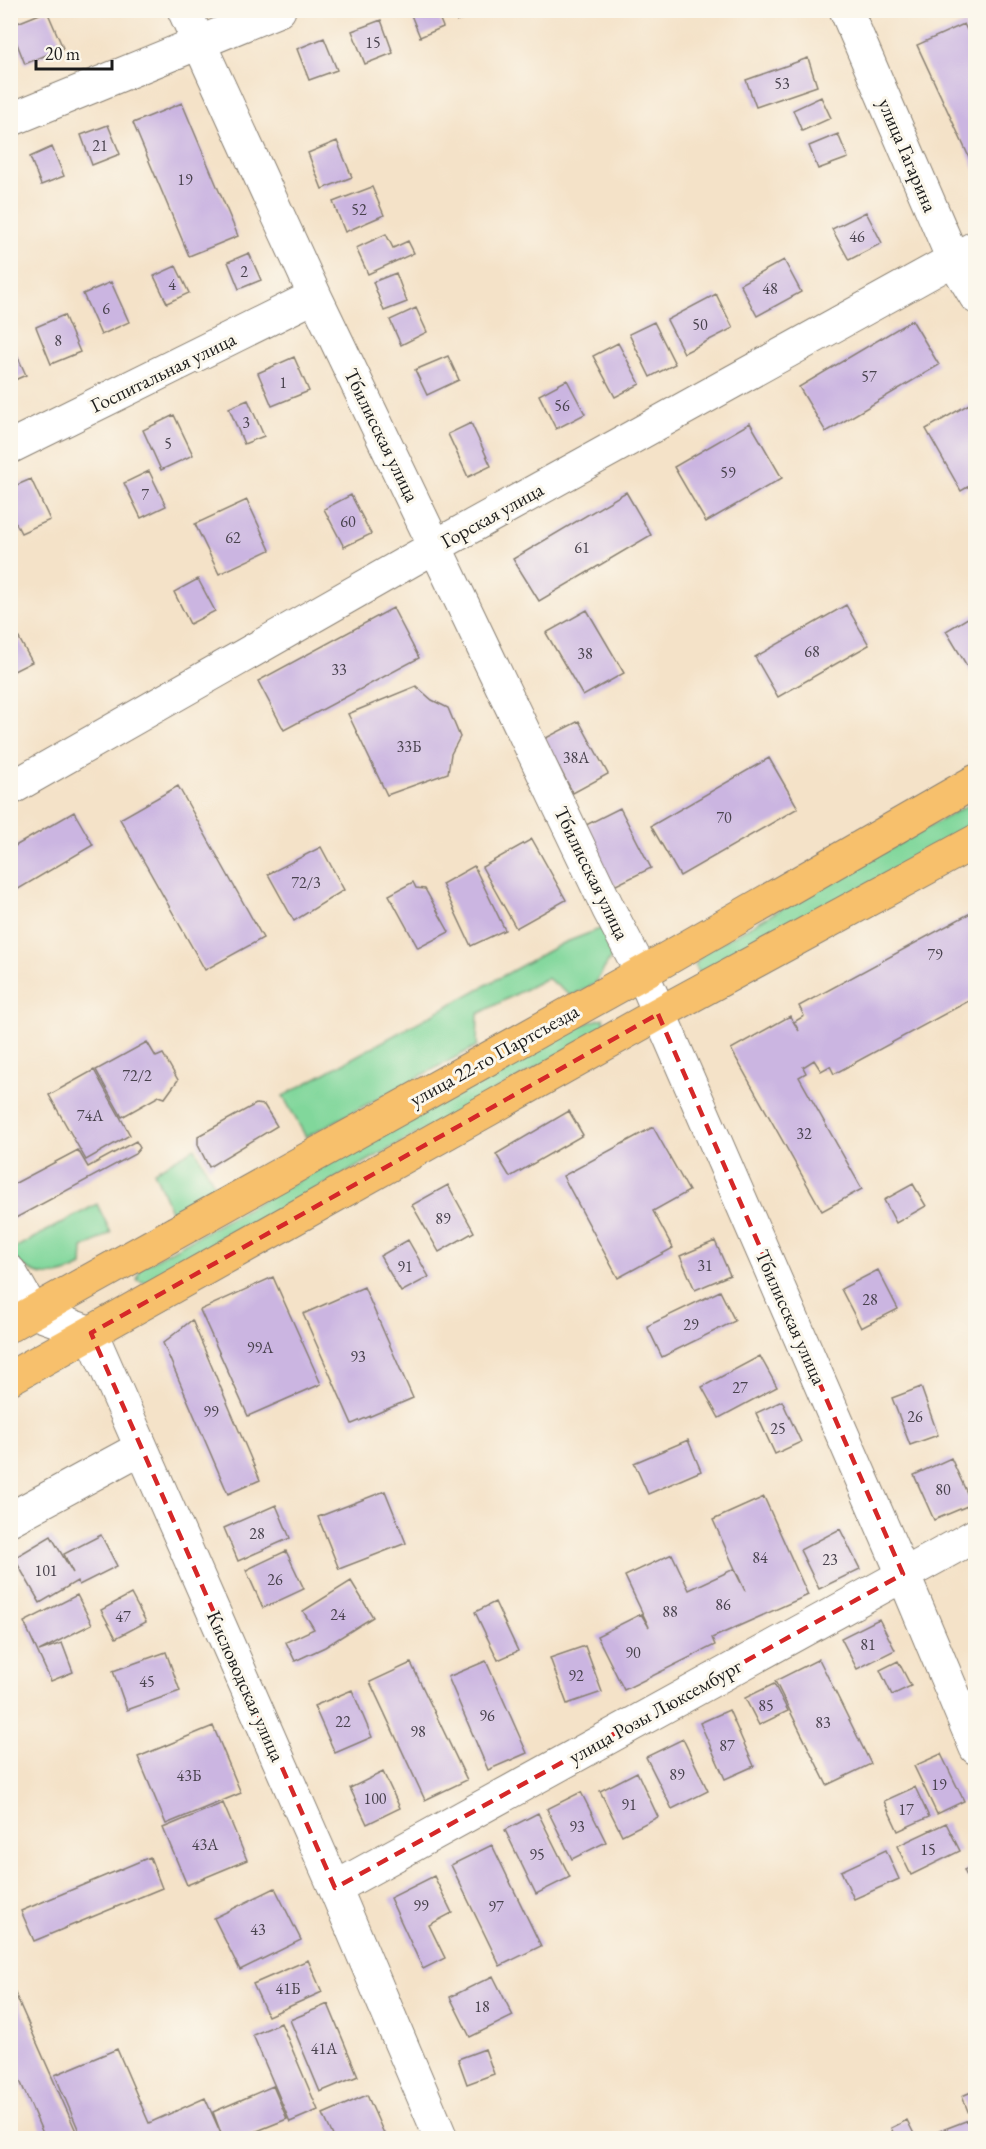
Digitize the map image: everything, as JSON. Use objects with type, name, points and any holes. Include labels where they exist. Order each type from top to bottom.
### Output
[{"type":"main road","name":"улица 22-го Партсъезда","points":[[22,1318],[642,973],[975,781]]},
{"type":"main road","points":[[10,1378],[658,1014],[975,842]]},
{"type":"street","name":"Тбилисская улица","points":[[184,10],[315,296],[609,910],[642,973],[903,1574],[975,1748]]},
{"type":"street","points":[[10,120],[279,10]]},
{"type":"street","name":"улица Гагарина","points":[[846,10],[964,253],[975,297]]},
{"type":"street","name":"Горская улица","points":[[10,789],[436,546],[964,253]]},
{"type":"street","name":"Госпитальная улица","points":[[10,447],[315,296]]},
{"type":"street","points":[[10,1272],[22,1318],[91,1334]]},
{"type":"street","name":"Кисловодская улица","points":[[91,1334],[335,1888],[441,2139]]},
{"type":"street","points":[[10,1520],[141,1448]]},
{"type":"street","name":"улица Розы Люксембург","points":[[335,1888],[975,1535]]},
{"type":"highlighted area","points":[[658,1014],[903,1574],[335,1888],[91,1333]]},
{"type":"green space","points":[[975,801],[975,824],[713,971],[704,974],[697,971],[695,965],[704,952]]},
{"type":"green space","points":[[605,927],[613,954],[595,984],[571,996],[547,978],[478,1014],[477,1046],[306,1137],[283,1096],[561,944]]},
{"type":"green space","points":[[603,1018],[607,1029],[146,1283],[137,1280],[140,1268],[574,1027]]},
{"type":"green space","points":[[195,1148],[219,1194],[173,1216],[154,1171]]},
{"type":"green space","points":[[97,1204],[111,1233],[83,1248],[82,1266],[62,1274],[44,1275],[27,1269],[11,1255],[11,1250]]},
{"type":"building","points":[[409,10],[436,10],[443,27],[420,37]]},
{"type":"building","points":[[453,10],[482,10],[482,11],[457,21]]},
{"type":"building","points":[[47,11],[63,48],[25,64],[10,26]]},
{"type":"building","points":[[381,20],[393,53],[365,64],[352,31]]},
{"type":"building","points":[[964,24],[976,48],[976,172],[917,45]]},
{"type":"building","points":[[324,38],[337,70],[309,80],[297,49]]},
{"type":"building","points":[[808,58],[817,86],[756,107],[746,80]]},
{"type":"building","points":[[821,97],[831,118],[802,131],[793,110]]},
{"type":"building","points":[[182,103],[238,236],[189,256],[133,123]]},
{"type":"building","points":[[108,125],[120,154],[92,165],[81,135]]},
{"type":"building","points":[[838,134],[848,158],[818,169],[809,146]]},
{"type":"building","points":[[337,141],[352,177],[322,189],[308,153]]},
{"type":"building","points":[[52,147],[64,176],[41,185],[30,157]]},
{"type":"building","points":[[372,187],[384,215],[345,232],[333,202]]},
{"type":"building","points":[[866,212],[882,243],[849,260],[832,229]]},
{"type":"building","points":[[386,234],[393,248],[408,241],[414,253],[368,274],[356,248]]},
{"type":"building","points":[[249,253],[261,280],[239,289],[228,262]]},
{"type":"building","points":[[784,260],[801,292],[757,316],[740,284]]},
{"type":"building","points":[[176,266],[189,293],[167,303],[154,276]]},
{"type":"building","points":[[396,273],[407,302],[384,311],[373,282]]},
{"type":"building","points":[[111,282],[129,322],[101,335],[83,294]]},
{"type":"building","points":[[716,294],[733,328],[684,353],[667,320]]},
{"type":"building","points":[[416,308],[427,332],[401,345],[390,320]]},
{"type":"building","points":[[64,315],[80,352],[51,364],[36,327]]},
{"type":"building","points":[[912,320],[939,365],[826,432],[799,387]]},
{"type":"building","points":[[654,322],[675,364],[650,377],[629,334]]},
{"type":"building","points":[[10,340],[26,375],[10,382]]},
{"type":"building","points":[[618,343],[640,384],[615,397],[593,356]]},
{"type":"building","points":[[448,356],[459,380],[427,395],[415,370]]},
{"type":"building","points":[[294,357],[309,391],[272,406],[258,373]]},
{"type":"building","points":[[567,380],[585,414],[556,429],[539,395]]},
{"type":"building","points":[[248,400],[264,436],[244,444],[229,408]]},
{"type":"building","points":[[969,404],[976,416],[976,482],[961,491],[926,429]]},
{"type":"building","points":[[174,415],[193,455],[161,470],[143,430]]},
{"type":"building","points":[[471,423],[491,466],[468,477],[448,434]]},
{"type":"building","points":[[750,423],[782,478],[706,522],[674,467]]},
{"type":"building","points":[[149,471],[166,506],[141,518],[124,483]]},
{"type":"building","points":[[31,479],[50,520],[21,533],[10,512],[10,488]]},
{"type":"building","points":[[626,492],[651,535],[539,601],[513,559]]},
{"type":"building","points":[[351,495],[371,534],[344,547],[324,509]]},
{"type":"building","points":[[247,500],[270,550],[219,574],[195,524]]},
{"type":"building","points":[[198,579],[215,611],[190,624],[174,592]]},
{"type":"building","points":[[846,605],[869,645],[778,697],[755,657]]},
{"type":"building","points":[[393,608],[419,658],[284,730],[258,681]]},
{"type":"building","points":[[587,610],[624,673],[583,696],[546,633]]},
{"type":"building","points":[[976,613],[976,681],[946,631]]},
{"type":"building","points":[[10,622],[32,662],[10,673]]},
{"type":"building","points":[[416,686],[432,700],[448,708],[460,737],[451,754],[448,773],[387,795],[348,714]]},
{"type":"building","points":[[579,721],[608,774],[573,793],[544,739]]},
{"type":"building","points":[[769,758],[798,808],[680,876],[651,826]]},
{"type":"building","points":[[178,786],[263,938],[205,970],[120,819]]},
{"type":"building","points":[[620,808],[651,868],[608,889],[578,829]]},
{"type":"building","points":[[74,812],[93,845],[10,894],[10,849]]},
{"type":"building","points":[[532,839],[566,900],[516,928],[482,867]]},
{"type":"building","points":[[321,847],[344,890],[294,921],[268,874]]},
{"type":"building","points":[[474,866],[505,930],[471,946],[442,884]]},
{"type":"building","points":[[413,882],[416,888],[425,889],[449,932],[418,948],[389,895]]},
{"type":"building","points":[[976,910],[976,997],[834,1074],[830,1066],[821,1071],[814,1060],[803,1067],[806,1073],[799,1077],[862,1189],[822,1211],[731,1049],[790,1016],[799,1031],[794,1022],[804,1016],[799,1006]]},
{"type":"building","points":[[147,1042],[156,1057],[163,1054],[178,1080],[165,1098],[159,1096],[122,1117],[96,1070]]},
{"type":"building","points":[[94,1070],[130,1135],[86,1160],[49,1095]]},
{"type":"building","points":[[256,1104],[264,1105],[277,1126],[209,1167],[198,1145],[198,1136]]},
{"type":"building","points":[[569,1111],[583,1135],[510,1177],[496,1154]]},
{"type":"building","points":[[653,1127],[689,1191],[653,1211],[673,1248],[618,1278],[563,1176]]},
{"type":"building","points":[[136,1141],[140,1148],[135,1154],[10,1221],[10,1186],[78,1150],[88,1167]]},
{"type":"building","points":[[913,1184],[926,1206],[896,1223],[884,1200]]},
{"type":"building","points":[[448,1185],[474,1232],[439,1252],[412,1205]]},
{"type":"building","points":[[408,1240],[429,1277],[401,1292],[380,1256]]},
{"type":"building","points":[[715,1241],[730,1275],[695,1290],[680,1256]]},
{"type":"building","points":[[878,1270],[898,1309],[861,1328],[841,1289]]},
{"type":"building","points":[[273,1277],[321,1384],[248,1416],[200,1310]]},
{"type":"building","points":[[364,1287],[413,1398],[352,1424],[303,1314]]},
{"type":"building","points":[[720,1291],[735,1321],[662,1357],[647,1326]]},
{"type":"building","points":[[192,1320],[260,1480],[228,1494],[163,1343]]},
{"type":"building","points":[[760,1356],[777,1387],[719,1418],[702,1387]]},
{"type":"building","points":[[921,1387],[938,1435],[910,1445],[892,1398]]},
{"type":"building","points":[[782,1401],[801,1442],[775,1454],[756,1413]]},
{"type":"building","points":[[688,1440],[701,1471],[648,1494],[634,1463]]},
{"type":"building","points":[[951,1458],[972,1504],[934,1520],[914,1475]]},
{"type":"building","points":[[385,1491],[406,1543],[339,1569],[318,1517]]},
{"type":"building","points":[[764,1497],[808,1595],[712,1638],[715,1645],[624,1690],[597,1636],[641,1614],[649,1627],[625,1576],[672,1554],[689,1590],[734,1569],[745,1591],[713,1520]]},
{"type":"building","points":[[276,1505],[290,1538],[238,1561],[224,1528]]},
{"type":"building","points":[[840,1529],[860,1569],[819,1589],[800,1550]]},
{"type":"building","points":[[101,1535],[117,1566],[79,1585],[77,1581],[40,1603],[14,1558],[51,1536],[73,1573],[64,1554]]},
{"type":"building","points":[[286,1551],[304,1589],[263,1608],[246,1570]]},
{"type":"building","points":[[351,1581],[373,1617],[325,1647],[295,1661],[286,1642],[314,1629],[303,1611]]},
{"type":"building","points":[[131,1594],[146,1622],[116,1638],[101,1610]]},
{"type":"building","points":[[77,1595],[92,1624],[39,1651],[62,1643],[73,1672],[51,1681],[24,1622]]},
{"type":"building","points":[[495,1602],[518,1651],[498,1660],[475,1612]]},
{"type":"building","points":[[879,1619],[895,1650],[857,1669],[841,1638]]},
{"type":"building","points":[[585,1646],[602,1692],[567,1704],[550,1658]]},
{"type":"building","points":[[166,1652],[180,1691],[127,1710],[113,1671]]},
{"type":"building","points":[[819,1659],[871,1764],[827,1785],[775,1681]]},
{"type":"building","points":[[486,1661],[527,1753],[488,1770],[448,1677]]},
{"type":"building","points":[[898,1661],[911,1686],[892,1695],[880,1670]]},
{"type":"building","points":[[411,1663],[467,1780],[425,1800],[370,1682]]},
{"type":"building","points":[[774,1684],[788,1711],[759,1725],[745,1698]]},
{"type":"building","points":[[352,1690],[372,1737],[335,1753],[314,1706]]},
{"type":"building","points":[[729,1710],[754,1766],[725,1779],[700,1723]]},
{"type":"building","points":[[213,1726],[241,1793],[166,1824],[138,1757]]},
{"type":"building","points":[[683,1739],[708,1791],[672,1809],[646,1757]]},
{"type":"building","points":[[941,1754],[964,1801],[937,1814],[914,1766]]},
{"type":"building","points":[[383,1772],[400,1808],[367,1824],[350,1788]]},
{"type":"building","points":[[637,1772],[658,1817],[622,1835],[600,1791]]},
{"type":"building","points":[[915,1787],[929,1817],[898,1831],[884,1801]]},
{"type":"building","points":[[581,1792],[606,1842],[572,1859],[547,1809]]},
{"type":"building","points":[[223,1803],[247,1860],[187,1885],[163,1828]]},
{"type":"building","points":[[538,1813],[570,1877],[536,1894],[505,1830]]},
{"type":"building","points":[[946,1823],[960,1851],[911,1875],[897,1846]]},
{"type":"building","points":[[492,1845],[541,1946],[500,1966],[451,1865]]},
{"type":"building","points":[[886,1850],[899,1879],[854,1899],[841,1871]]},
{"type":"building","points":[[150,1857],[162,1888],[34,1941],[21,1911]]},
{"type":"building","points":[[976,1865],[976,1896],[964,1870]]},
{"type":"building","points":[[434,1876],[452,1913],[429,1925],[445,1958],[423,1969],[390,1898]]},
{"type":"building","points":[[275,1888],[301,1940],[240,1970],[214,1918]]},
{"type":"building","points":[[308,1960],[322,1992],[268,2016],[253,1984]]},
{"type":"building","points":[[493,1976],[513,2016],[470,2037],[450,1997]]},
{"type":"building","points":[[10,1982],[79,2138],[45,2138],[10,2058]]},
{"type":"building","points":[[328,2004],[358,2076],[320,2092],[290,2020]]},
{"type":"building","points":[[281,2023],[318,2110],[290,2122],[253,2035]]},
{"type":"building","points":[[117,2049],[149,2123],[205,2098],[222,2136],[213,2112],[273,2086],[287,2119],[240,2138],[82,2138],[55,2075]]},
{"type":"building","points":[[485,2049],[494,2074],[467,2084],[458,2059]]},
{"type":"building","points":[[976,2090],[976,2138],[939,2138],[937,2132],[971,2119],[962,2096]]},
{"type":"building","points":[[367,2095],[386,2138],[334,2138],[323,2114]]},
{"type":"building","points":[[907,2120],[916,2138],[896,2138],[891,2128]]}]
